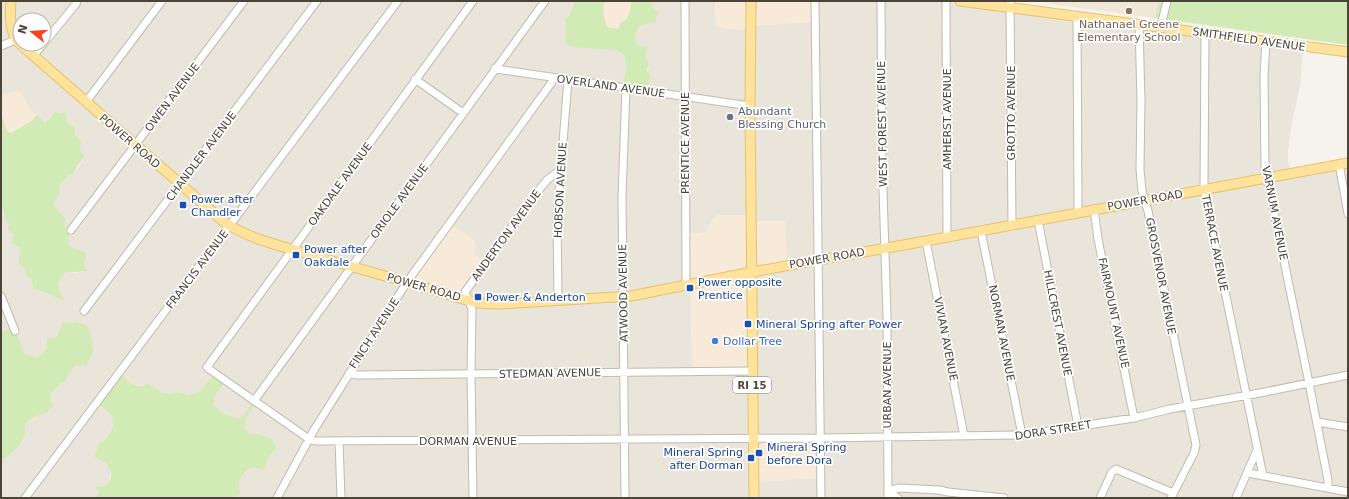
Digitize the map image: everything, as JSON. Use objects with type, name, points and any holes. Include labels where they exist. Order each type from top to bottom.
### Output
[{"type":"main road","points":[[11,1],[12,23]]},
{"type":"main road","name":"RI 15","points":[[751,1],[750,106],[754,498]]},
{"type":"main road","name":"SMITHFIELD AVENUE","points":[[960,1],[1010,4],[1077,16],[1348,52]]},
{"type":"main road","name":"POWER ROAD","points":[[28,52],[179,184],[230,226],[243,233],[292,249],[478,303],[498,304],[624,296],[1344,164]]},
{"type":"street","points":[[52,33],[77,1]]},
{"type":"street","points":[[86,102],[162,1]]},
{"type":"street","name":"OWEN AVENUE","points":[[71,230],[244,1]]},
{"type":"street","name":"CHANDLER AVENUE","points":[[84,311],[317,1]]},
{"type":"street","name":"FRANCIS AVENUE","points":[[25,498],[398,1]]},
{"type":"street","name":"OAKDALE AVENUE","points":[[207,367],[473,1]]},
{"type":"street","name":"ORIOLE AVENUE","points":[[254,401],[545,1]]},
{"type":"street","name":"PRENTICE AVENUE","points":[[685,1],[686,285]]},
{"type":"street","points":[[815,1],[821,498]]},
{"type":"street","name":"WEST FOREST AVENUE","points":[[881,1],[885,248]]},
{"type":"street","name":"AMHERST AVENUE","points":[[946,1],[947,237]]},
{"type":"street","points":[[1161,26],[1168,1]]},
{"type":"street","name":"GROTTO AVENUE","points":[[1010,4],[1012,225]]},
{"type":"street","points":[[1077,16],[1078,212]]},
{"type":"street","name":"GROSVENOR AVENUE","points":[[1138,24],[1141,100],[1140,169],[1142,191],[1158,255],[1196,448],[1172,496]]},
{"type":"street","name":"TERRACE AVENUE","points":[[1205,33],[1204,189],[1245,396],[1263,476]]},
{"type":"street","name":"VARNUM AVENUE","points":[[1266,41],[1264,76],[1264,156],[1317,422],[1328,480],[1328,488]]},
{"type":"street","points":[[1,46],[12,44]]},
{"type":"street","points":[[33,56],[36,52]]},
{"type":"street","name":"OVERLAND AVENUE","points":[[495,68],[553,78],[750,106]]},
{"type":"street","name":"FINCH AVENUE","points":[[277,498],[309,439],[407,282],[495,162],[552,82],[553,78]]},
{"type":"street","points":[[415,79],[463,113]]},
{"type":"street","name":"HOBSON AVENUE","points":[[558,300],[557,217],[568,80]]},
{"type":"street","name":"ATWOOD AVENUE","points":[[625,498],[622,196],[626,88]]},
{"type":"street","points":[[1344,164],[1348,214]]},
{"type":"street","name":"ANDERTON AVENUE","points":[[473,498],[471,374],[472,309],[465,292],[534,196],[547,180],[560,170]]},
{"type":"street","name":"FAIRMOUNT AVENUE","points":[[1094,209],[1098,239],[1134,418]]},
{"type":"street","name":"HILLCREST AVENUE","points":[[1038,220],[1078,426]]},
{"type":"street","name":"NORMAN AVENUE","points":[[981,231],[1022,436]]},
{"type":"street","name":"VIVIAN AVENUE","points":[[926,241],[964,436]]},
{"type":"street","name":"URBAN AVENUE","points":[[885,248],[888,494]]},
{"type":"street","points":[[1,296],[15,331]]},
{"type":"street","name":"DORMAN AVENUE","points":[[207,367],[309,439],[315,441],[753,438]]},
{"type":"street","name":"STEDMAN AVENUE","points":[[349,373],[357,375],[752,371]]},
{"type":"street","name":"DORA STREET","points":[[753,438],[1022,436],[1134,418],[1187,406],[1348,375]]},
{"type":"street","points":[[1317,422],[1348,427]]},
{"type":"street","points":[[339,441],[341,498]]},
{"type":"street","points":[[1236,498],[1257,450]]},
{"type":"street","points":[[1100,498],[1112,472],[1116,469],[1172,496]]},
{"type":"street","points":[[1248,473],[1348,492]]},
{"type":"street","points":[[888,494],[899,488],[938,490],[951,495],[1004,498]]},
{"type":"street","points":[[888,494],[898,498]]},
{"type":"shaded area","points":[[1,1],[575,1],[570,14],[566,19],[566,43],[571,47],[616,49],[624,55],[626,68],[623,86],[648,72],[649,64],[645,57],[647,48],[637,44],[635,39],[637,29],[652,7],[653,1],[715,1],[716,27],[751,26],[816,1],[1011,1],[1011,7],[1303,48],[1300,87],[1291,127],[1288,162],[1292,172],[1348,163],[1348,498],[232,498],[241,492],[239,489],[239,480],[251,467],[255,466],[264,469],[269,456],[276,449],[273,444],[256,435],[250,434],[245,428],[245,419],[256,402],[247,409],[245,415],[241,418],[234,418],[214,405],[214,397],[226,381],[189,395],[178,392],[171,394],[161,392],[147,383],[144,386],[131,384],[120,374],[96,404],[109,412],[114,420],[109,438],[104,442],[94,457],[101,460],[110,468],[111,472],[108,484],[104,487],[96,486],[95,488],[98,490],[97,498],[1,498],[1,461],[7,458],[20,444],[25,435],[25,424],[43,413],[47,413],[53,403],[50,400],[51,393],[60,384],[65,382],[68,373],[78,365],[83,365],[90,336],[90,331],[74,324],[62,323],[58,335],[47,349],[37,358],[25,355],[14,329],[1,331],[1,207],[4,211],[4,218],[9,223],[16,245],[20,248],[18,262],[25,270],[26,276],[32,280],[33,290],[41,291],[66,302],[58,291],[61,277],[66,272],[75,273],[88,270],[84,264],[87,253],[71,248],[69,244],[70,238],[64,226],[66,219],[54,206],[59,186],[68,176],[73,174],[85,158],[80,152],[79,148],[82,141],[76,136],[75,128],[60,113],[52,116],[45,123],[32,112],[18,91],[1,95]],"holes":[[[710,222],[692,372],[689,233],[701,233],[707,231]]]},
{"type":"shaded area","points":[[604,1],[631,1],[628,18],[618,29],[607,27],[602,11]]},
{"type":"shaded area","points":[[715,1],[816,1],[816,22],[751,26],[750,29],[736,30],[716,27]]},
{"type":"shaded area","name":"Nathanael Greene Elementary School","points":[[1050,1],[1159,1],[1155,18],[1049,4]]},
{"type":"shaded area","points":[[18,91],[23,95],[29,108],[37,115],[33,120],[11,133],[7,131],[1,114],[1,95]]},
{"type":"shaded area","points":[[718,215],[751,215],[754,221],[785,221],[787,266],[754,272],[754,370],[692,372],[691,284],[688,284],[689,233],[701,233],[707,231],[710,222]]},
{"type":"shaded area","points":[[451,224],[473,239],[476,244],[475,255],[487,263],[468,293],[468,299],[410,283]]},
{"type":"shaded area","points":[[822,437],[822,478],[756,482],[757,438]]},
{"type":"green space","points":[[575,1],[604,1],[603,8],[607,27],[618,29],[621,22],[628,17],[631,1],[653,1],[652,7],[658,12],[655,23],[640,25],[636,36],[637,44],[647,48],[646,58],[649,63],[647,70],[650,76],[648,91],[623,86],[626,67],[624,55],[616,50],[571,47],[566,43],[566,19],[570,14]]},
{"type":"green space","points":[[1159,1],[1348,1],[1348,45],[1155,18]]},
{"type":"green space","points":[[65,111],[67,121],[75,128],[76,136],[82,141],[80,150],[85,157],[73,174],[68,176],[59,186],[60,194],[56,198],[54,206],[66,219],[64,226],[69,234],[69,244],[71,247],[87,253],[84,264],[88,271],[66,272],[62,276],[58,287],[66,302],[41,291],[33,290],[32,280],[26,276],[25,270],[18,262],[20,248],[12,243],[13,234],[8,230],[9,223],[4,218],[4,211],[1,207],[1,114],[7,131],[11,133],[33,120],[37,115],[45,123],[54,112],[60,113]]},
{"type":"green space","points":[[62,322],[75,322],[86,325],[86,327],[90,330],[93,353],[86,366],[76,366],[70,372],[65,382],[60,384],[51,393],[50,400],[53,404],[47,413],[36,417],[25,424],[25,434],[20,444],[1,461],[1,331],[14,329],[25,354],[37,358],[47,349],[47,338],[54,338],[58,335]]},
{"type":"green space","points":[[120,373],[129,382],[136,386],[147,383],[161,392],[171,394],[178,392],[189,395],[200,391],[215,373],[226,381],[214,397],[214,405],[220,410],[230,416],[241,418],[254,400],[256,402],[246,419],[245,428],[250,434],[260,434],[273,440],[276,449],[269,456],[264,470],[255,467],[249,469],[239,480],[240,495],[232,498],[97,498],[98,491],[95,488],[96,486],[104,487],[111,478],[111,473],[110,469],[104,462],[94,457],[99,443],[105,440],[112,429],[113,418],[106,410],[96,404]]},
{"type":"place","name":"Nathanael Greene Elementary School","points":[[1129,11]]},
{"type":"place","name":"Abundant Blessing Church","points":[[730,117]]},
{"type":"place","name":"Power after Chandler","points":[[183,205]]},
{"type":"place","name":"Power after Oakdale","points":[[296,255]]},
{"type":"place","name":"Power opposite Prentice","points":[[690,288]]},
{"type":"place","name":"Power & Anderton","points":[[478,297]]},
{"type":"place","name":"Mineral Spring after Power","points":[[748,324]]},
{"type":"place","name":"Dollar Tree","points":[[715,341]]},
{"type":"place","name":"Mineral Spring before Dora","points":[[759,453]]},
{"type":"place","name":"Mineral Spring after Dorman","points":[[751,458]]}]
